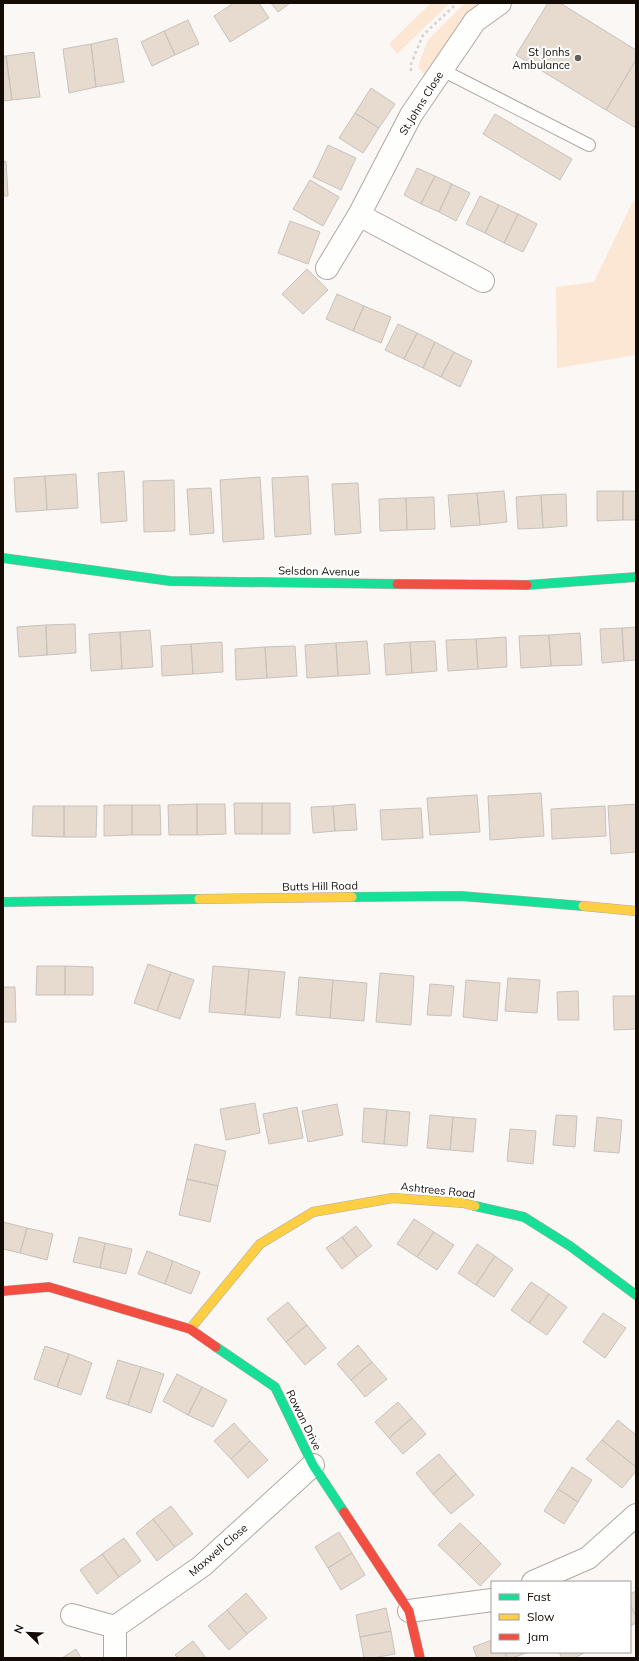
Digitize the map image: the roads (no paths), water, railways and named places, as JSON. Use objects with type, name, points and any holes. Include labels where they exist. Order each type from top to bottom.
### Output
[{"type":"street","name":"St.Johns Close","points":[[327,268],[359,215],[411,115],[475,21],[500,3]]},
{"type":"street","points":[[359,215],[483,280]]},
{"type":"street","name":"Selsdon Avenue","points":[[3,558],[170,581],[519,586],[636,577]]},
{"type":"street","name":"Butts Hill Road","points":[[3,902],[461,896],[636,911]]},
{"type":"street","name":"Ashtrees Road","points":[[190,1328],[260,1244],[313,1212],[393,1198],[463,1203],[524,1217],[570,1246],[636,1295]]},
{"type":"street","name":"Rowan Drive","points":[[3,1291],[49,1287],[190,1328],[275,1387],[313,1465],[409,1611],[420,1658]]},
{"type":"street","name":"Maxwell Close","points":[[115,1627],[202,1566],[313,1465]]},
{"type":"street","points":[[535,1581],[588,1558],[636,1515]]},
{"type":"street","points":[[409,1611],[491,1600]]},
{"type":"street","points":[[72,1615],[115,1627],[116,1658]]},
{"type":"lane","points":[[442,70],[589,145]]},
{"type":"place","name":"St Jonhs Ambulance","points":[[578,58]]}]
